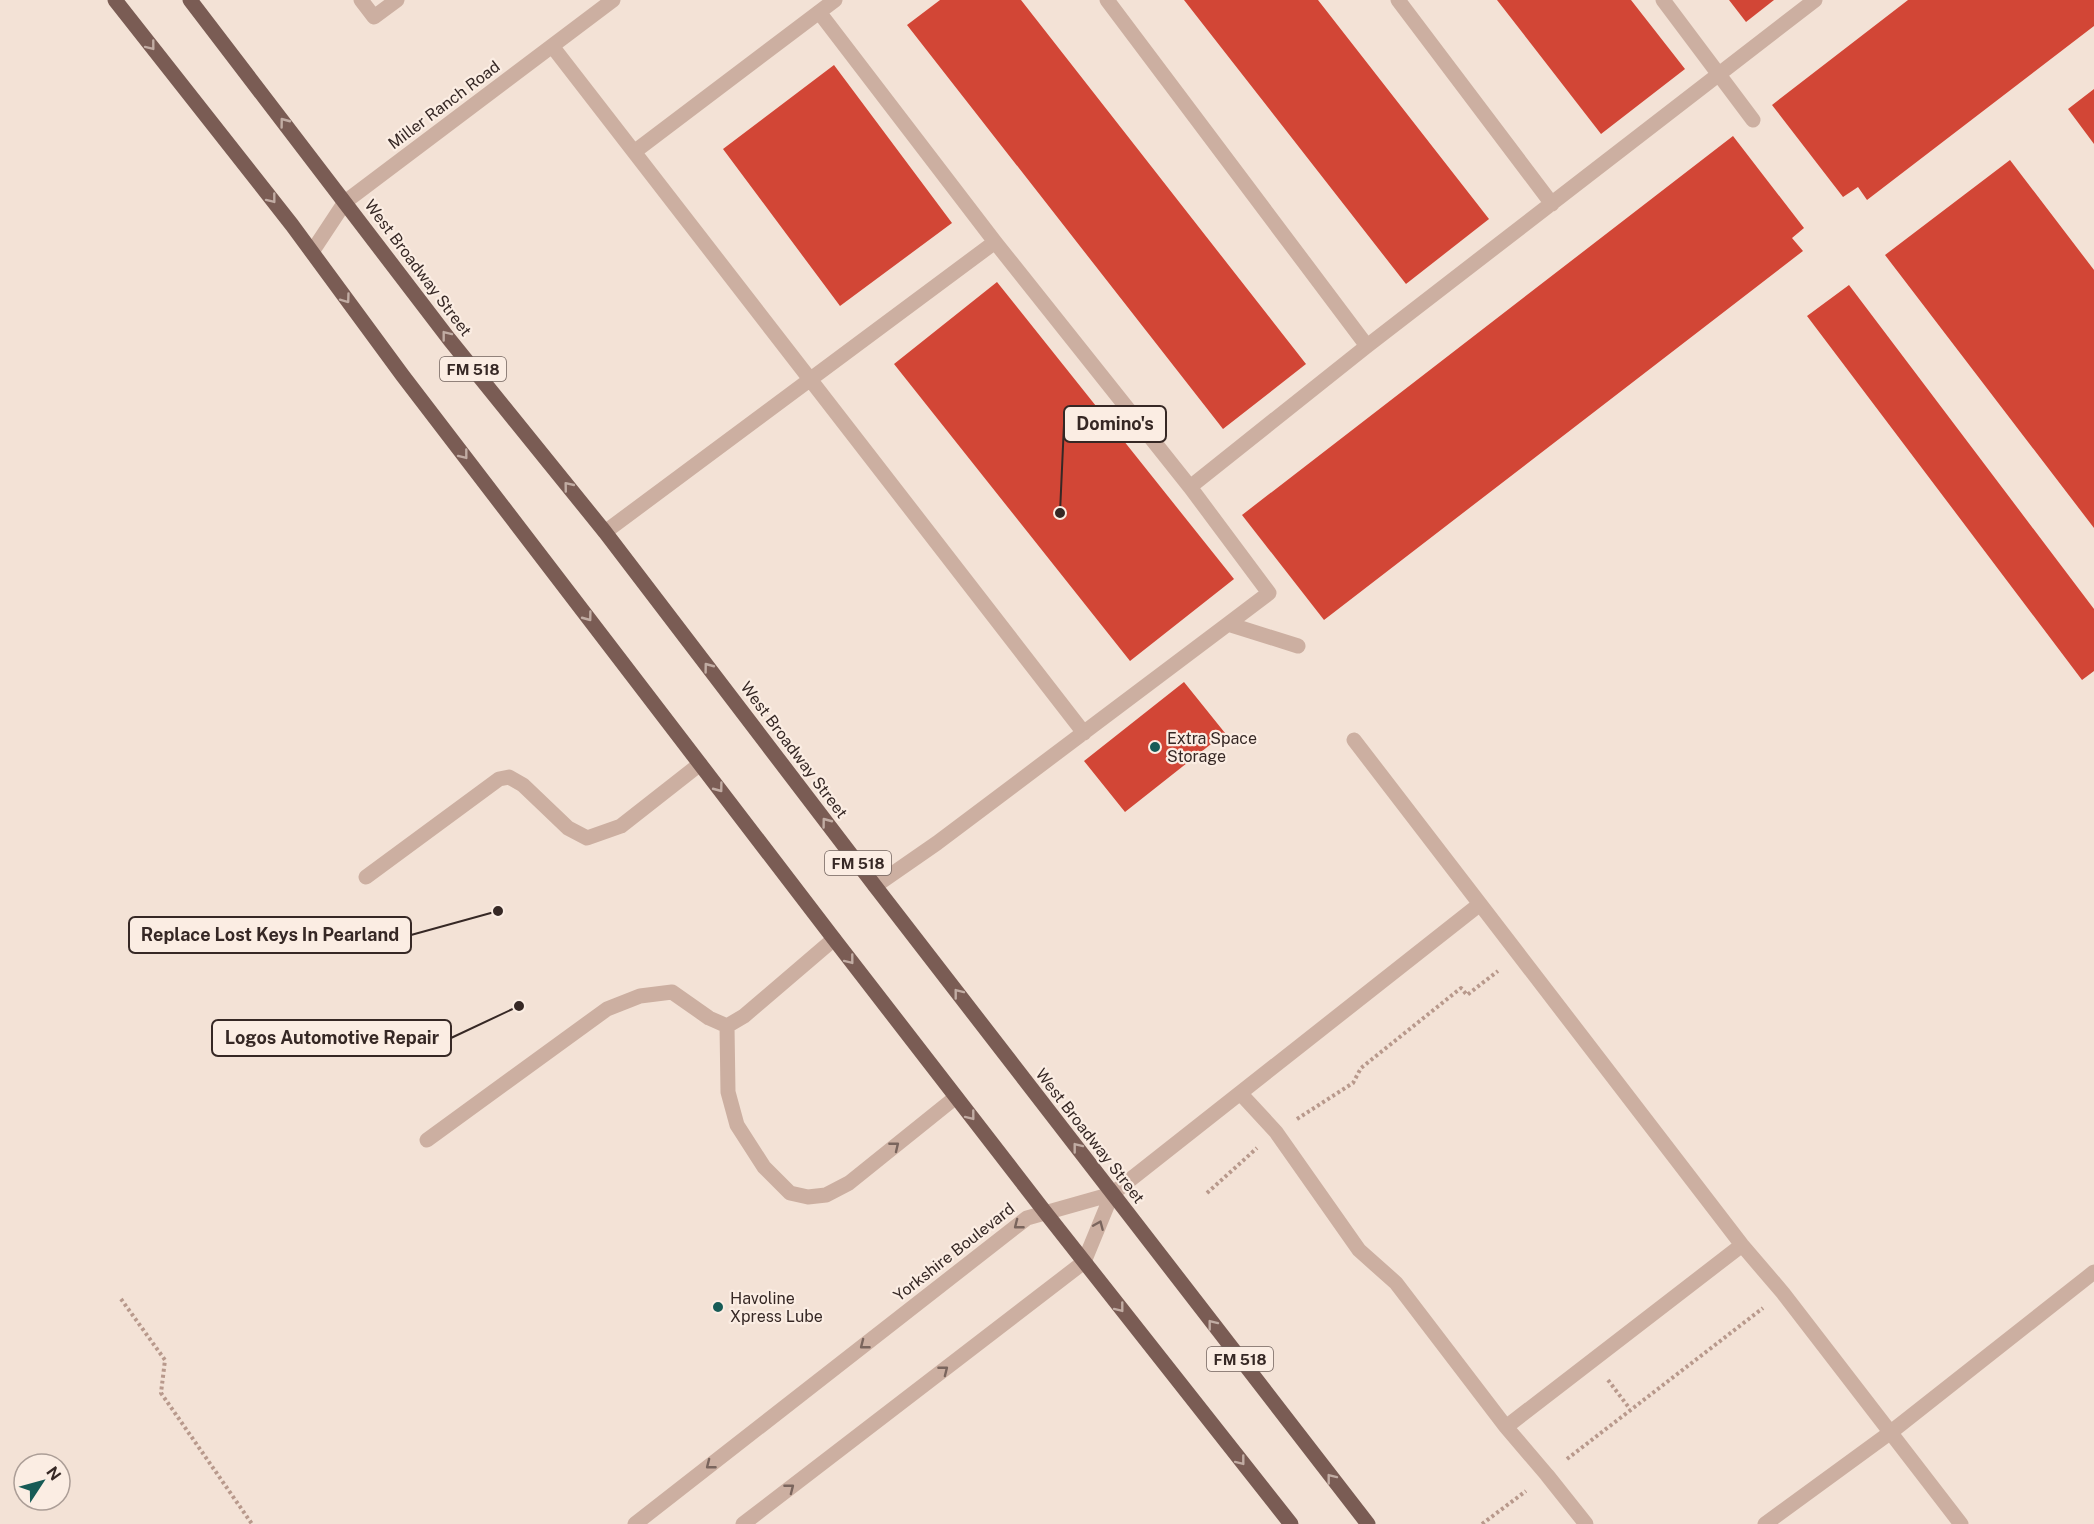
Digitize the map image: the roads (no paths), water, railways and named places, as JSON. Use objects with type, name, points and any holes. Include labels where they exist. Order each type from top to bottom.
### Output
[{"type":"main road","points":[[115,0],[312,252],[402,376],[834,939],[1084,1262],[1291,1524]]},
{"type":"main road","name":"West Broadway Street","points":[[190,0],[449,339],[605,532],[875,886],[1368,1524]]},
{"type":"street","points":[[361,0],[374,17],[398,0]]},
{"type":"street","name":"Miller Ranch Road","points":[[312,252],[345,202],[613,0]]},
{"type":"street","points":[[1107,0],[1367,346]]},
{"type":"street","points":[[1398,0],[1552,204]]},
{"type":"street","points":[[1663,0],[1753,120]]},
{"type":"street","points":[[1190,487],[1367,346],[1815,0]]},
{"type":"street","points":[[634,152],[828,4],[995,242],[1190,487],[1269,593],[937,843],[875,886]]},
{"type":"street","points":[[552,46],[1084,733]]},
{"type":"street","points":[[605,532],[995,242]]},
{"type":"street","points":[[1228,624],[1298,645]]},
{"type":"street","points":[[1354,740],[1742,1245],[1783,1293],[1961,1524]]},
{"type":"street","points":[[366,877],[499,779],[509,777],[523,785],[568,828],[587,838],[621,826],[700,764]]},
{"type":"street","points":[[743,1524],[1084,1262],[1112,1194],[1480,904]]},
{"type":"street","points":[[727,1026],[744,1016],[834,939]]},
{"type":"street","points":[[427,1140],[607,1009],[640,996],[672,992],[709,1018],[727,1026]]},
{"type":"street","points":[[727,1026],[728,1092],[737,1125],[764,1167],[790,1193],[808,1197],[826,1195],[849,1183],[956,1097]]},
{"type":"street","points":[[1240,1093],[1276,1132],[1359,1250],[1396,1283],[1506,1427],[1586,1524]]},
{"type":"street","name":"Yorkshire Boulevard","points":[[635,1524],[1027,1218],[1112,1194]]},
{"type":"street","points":[[1506,1427],[1742,1245]]},
{"type":"street","points":[[1765,1524],[1891,1432],[2094,1272]]},
{"type":"place","name":"Domino's","points":[[1060,513]]},
{"type":"place","name":"Extra Space Storage","points":[[1155,747]]},
{"type":"place","name":"Replace Lost Keys In Pearland","points":[[498,911]]},
{"type":"place","name":"Logos Automotive Repair","points":[[519,1006]]},
{"type":"place","name":"Havoline Xpress Lube","points":[[718,1307]]}]
